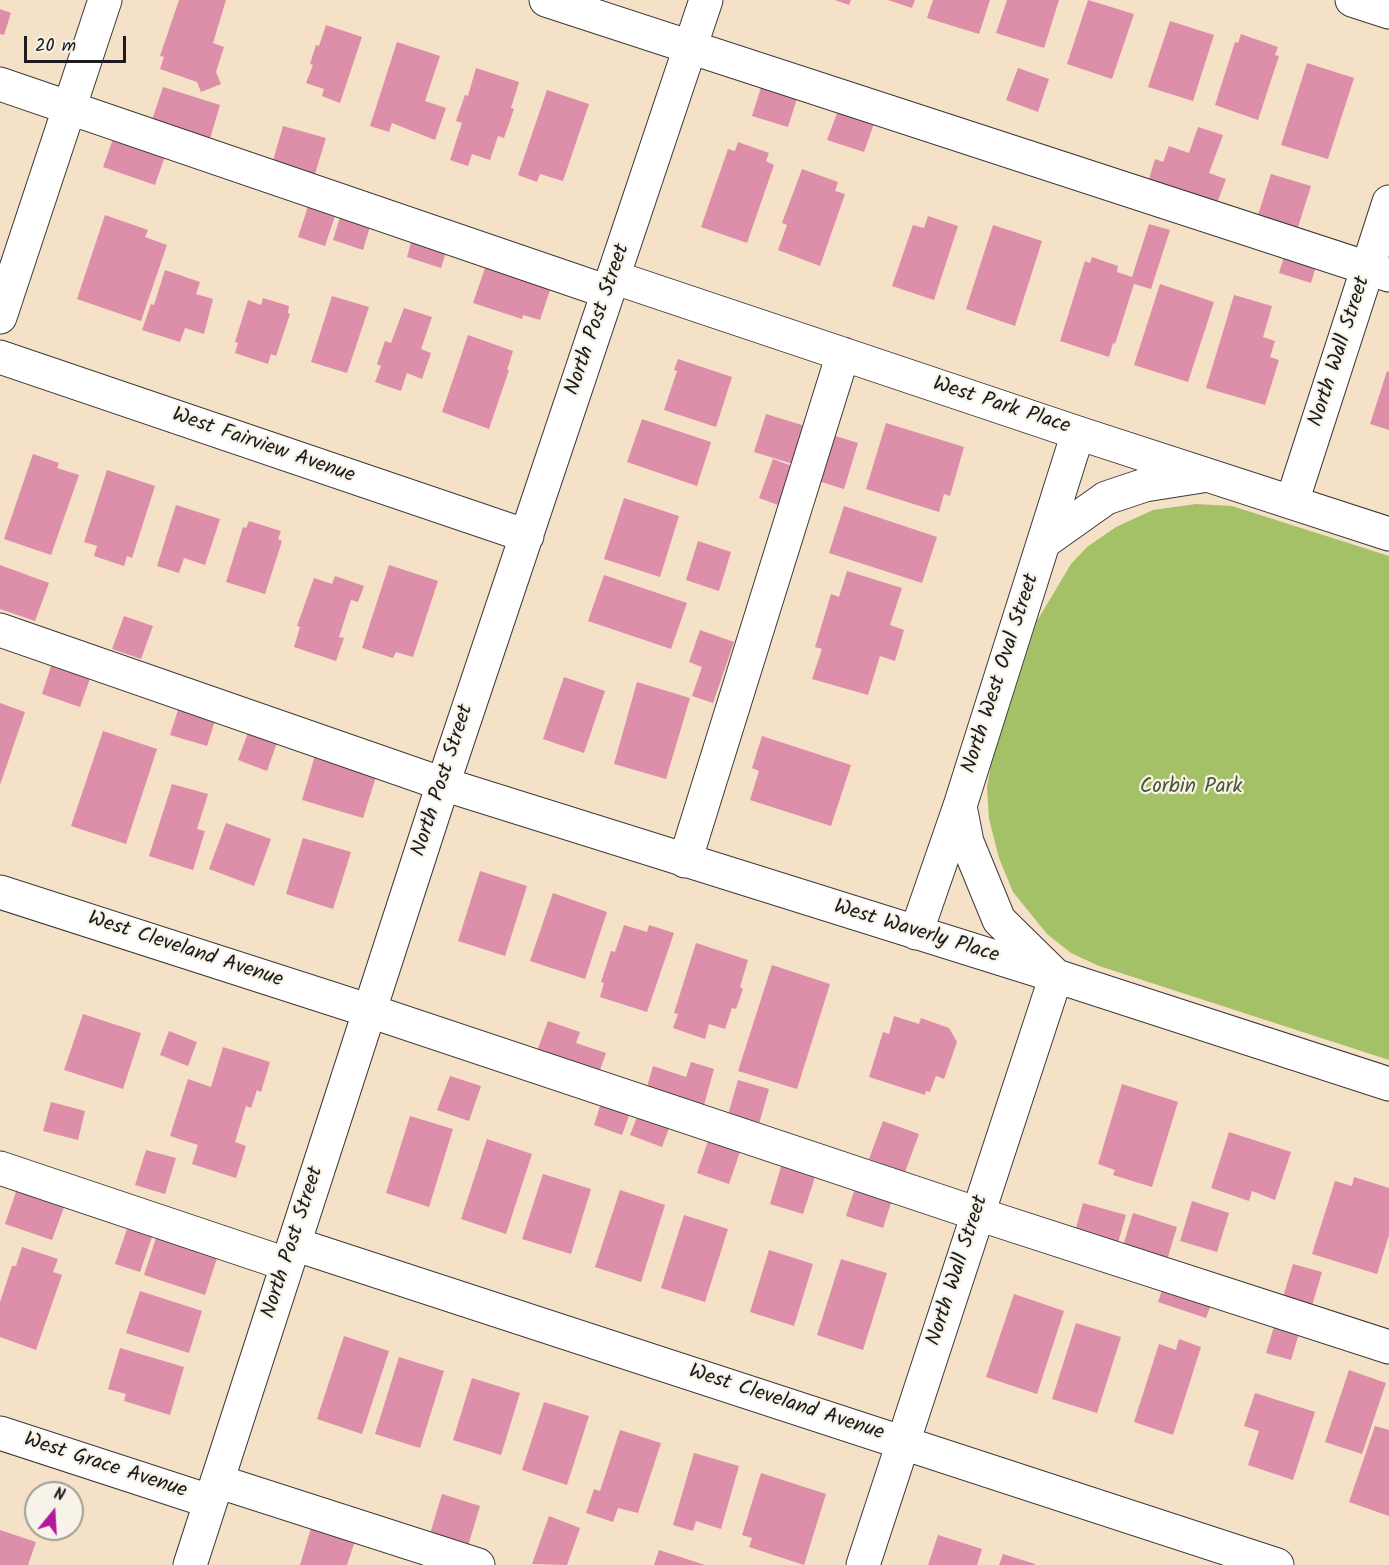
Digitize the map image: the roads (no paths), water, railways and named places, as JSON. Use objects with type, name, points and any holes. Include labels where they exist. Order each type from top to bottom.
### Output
[{"type":"street","points":[[0,317],[105,0]]},
{"type":"street","points":[[546,0],[1378,272]]},
{"type":"street","name":"North Post Street","points":[[190,1565],[443,783],[706,0]]},
{"type":"street","points":[[1352,0],[1389,12]]},
{"type":"street","name":"West Park Place","points":[[0,84],[611,284],[843,354],[1389,534]]},
{"type":"street","name":"North Wall Street","points":[[1292,502],[1378,272],[1389,202]]},
{"type":"street","points":[[685,861],[843,354]]},
{"type":"street","name":"West Fairview Avenue","points":[[0,357],[526,536]]},
{"type":"street","name":"North West Oval Street","points":[[916,933],[960,806],[1078,433]]},
{"type":"street","points":[[1044,542],[1106,498],[1145,485],[1208,475]]},
{"type":"street","name":"West Waverly Place","points":[[0,630],[443,783],[1056,976],[1389,1084]]},
{"type":"street","name":"North West Oval Street","points":[[960,806],[967,842],[999,920],[1056,976]]},
{"type":"street","name":"West Cleveland Avenue","points":[[0,892],[370,1011],[978,1214],[1389,1347]]},
{"type":"street","name":"North Wall Street","points":[[863,1565],[1056,976]]},
{"type":"street","name":"West Cleveland Avenue","points":[[0,1168],[290,1254],[902,1442],[1277,1565]]},
{"type":"street","name":"West Grace Avenue","points":[[0,1433],[478,1565]]},
{"type":"park label","name":"Corbin Park","points":[[1191,788]]}]
